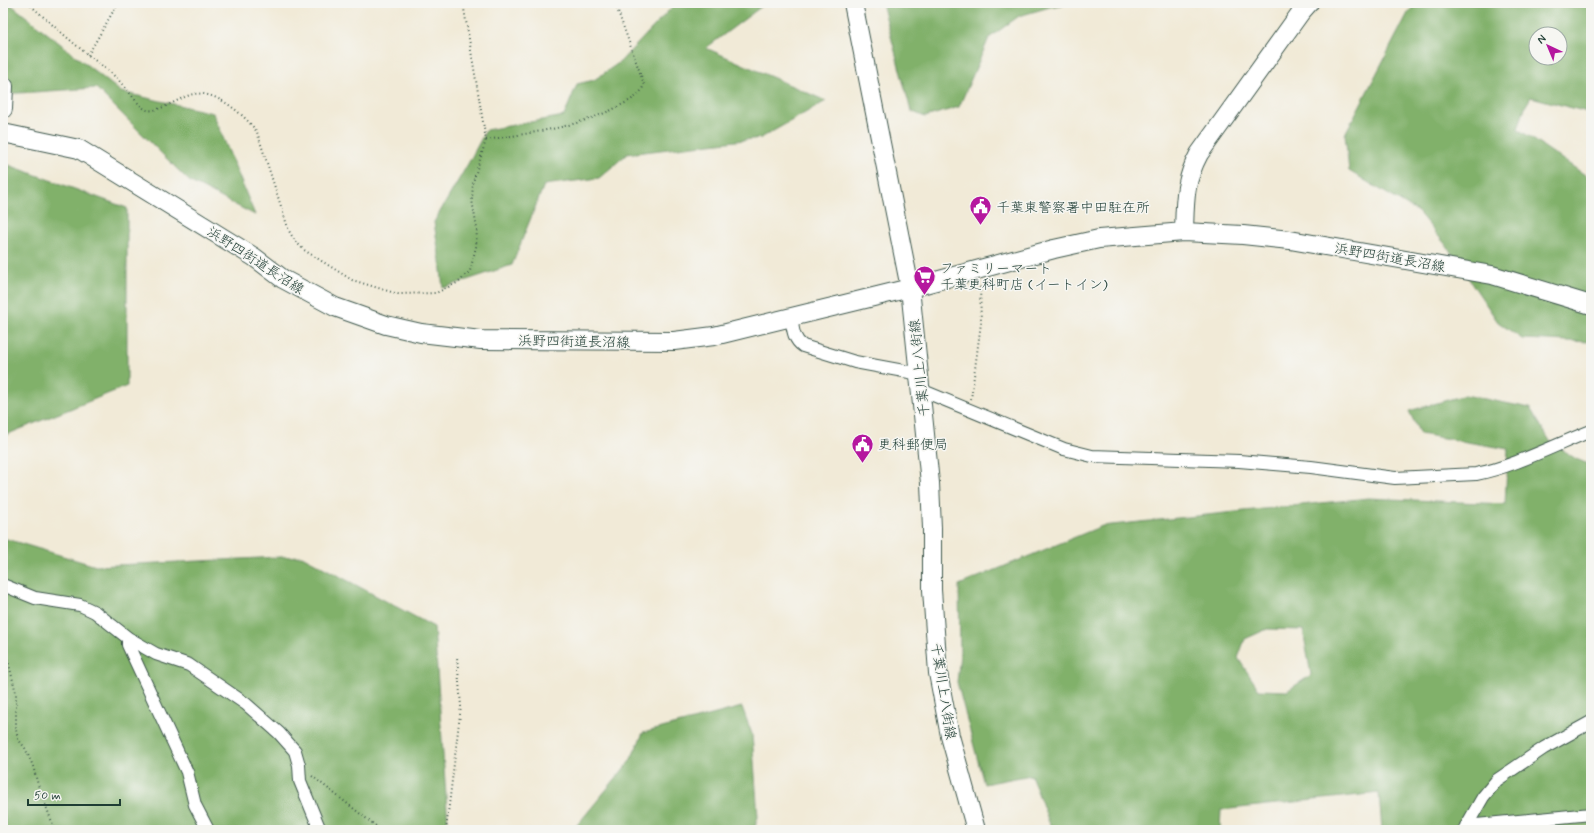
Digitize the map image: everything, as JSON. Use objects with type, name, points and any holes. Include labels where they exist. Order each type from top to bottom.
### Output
[{"type":"main road","name":"千葉川上八街線","points":[[853,3],[910,288],[930,483],[932,590],[938,673],[950,736],[976,830]]},
{"type":"main road","points":[[1184,232],[1186,190],[1192,167],[1199,154],[1309,3]]},
{"type":"main road","points":[[3,85],[3,109]]},
{"type":"main road","name":"浜野四街道長沼線","points":[[3,133],[79,149],[254,257],[283,279],[335,307],[386,325],[420,333],[481,340],[674,341],[714,336],[910,288],[1054,249],[1099,239],[1184,232],[1243,235],[1290,240],[1492,275],[1591,306]]},
{"type":"street","points":[[791,317],[794,336],[797,342],[803,346],[920,382],[969,410],[1064,449],[1092,456],[1238,461],[1311,467],[1395,478],[1476,474],[1487,472],[1591,431]]},
{"type":"street","points":[[3,584],[35,598],[80,605],[95,612],[128,638],[156,654],[189,665],[246,704],[295,751],[300,781],[320,830]]},
{"type":"street","points":[[128,638],[128,645],[187,772],[195,804],[208,830]]},
{"type":"street","points":[[1465,828],[1483,797],[1497,780],[1544,748],[1591,722]]},
{"type":"street","points":[[1465,828],[1591,814]]},
{"type":"path","points":[[28,3],[117,78],[147,110],[155,110],[191,94],[202,93],[224,102],[240,113],[251,122],[257,132],[289,232],[295,241],[304,250],[352,280],[398,294],[436,293],[459,282],[470,271],[476,246],[472,200],[473,182],[486,140],[463,3]]},
{"type":"path","points":[[88,55],[118,3]]},
{"type":"path","points":[[486,140],[574,125],[606,114],[638,96],[643,90],[644,84],[615,3]]},
{"type":"path","points":[[969,410],[981,323],[980,285],[977,270]]},
{"type":"path","points":[[3,640],[16,693],[16,730],[18,739],[25,748],[33,766],[38,785],[56,830]]},
{"type":"path","points":[[446,830],[461,706],[457,657]]},
{"type":"path","points":[[298,765],[381,830]]},
{"type":"green space","points":[[3,3],[9,3],[121,92],[213,113],[255,215],[189,181],[96,88],[3,94]]},
{"type":"green space","points":[[676,3],[766,3],[706,48],[826,101],[761,138],[627,154],[599,178],[544,185],[512,265],[443,288],[434,222],[486,130],[564,116],[577,84],[594,80],[620,62]]},
{"type":"green space","points":[[882,3],[1074,3],[1050,7],[1019,16],[989,38],[959,107],[925,117],[911,111]]},
{"type":"green space","points":[[1416,3],[1591,3],[1591,113],[1531,97],[1525,107],[1518,129],[1591,179],[1591,342],[1522,339],[1498,322],[1446,245],[1418,212],[1349,171],[1345,134],[1408,13]]},
{"type":"green space","points":[[3,163],[127,208],[127,386],[3,436]]},
{"type":"green space","points":[[1465,395],[1530,408],[1550,441],[1576,459],[1591,465],[1591,830],[1382,830],[1379,793],[1221,810],[1220,830],[1052,830],[1031,775],[984,784],[957,682],[960,654],[959,585],[1102,526],[1368,498],[1505,504],[1508,449],[1420,434],[1409,411]],"holes":[[[1267,629],[1303,630],[1311,675],[1287,691],[1259,690],[1238,658],[1245,639]]]},
{"type":"green space","points":[[3,538],[96,566],[302,556],[434,627],[448,824],[454,830],[3,830],[3,724],[6,721],[3,718]]},
{"type":"green space","points":[[742,707],[752,734],[758,817],[754,830],[573,830],[630,761],[643,733]]},
{"type":"place","name":"千葉東警察署中田駐在所","points":[[981,226]]},
{"type":"place","name":"ファミリーマート 千葉更科町店 (イートイン)","points":[[924,296]]},
{"type":"place","name":"更科郵便局","points":[[863,464]]}]
